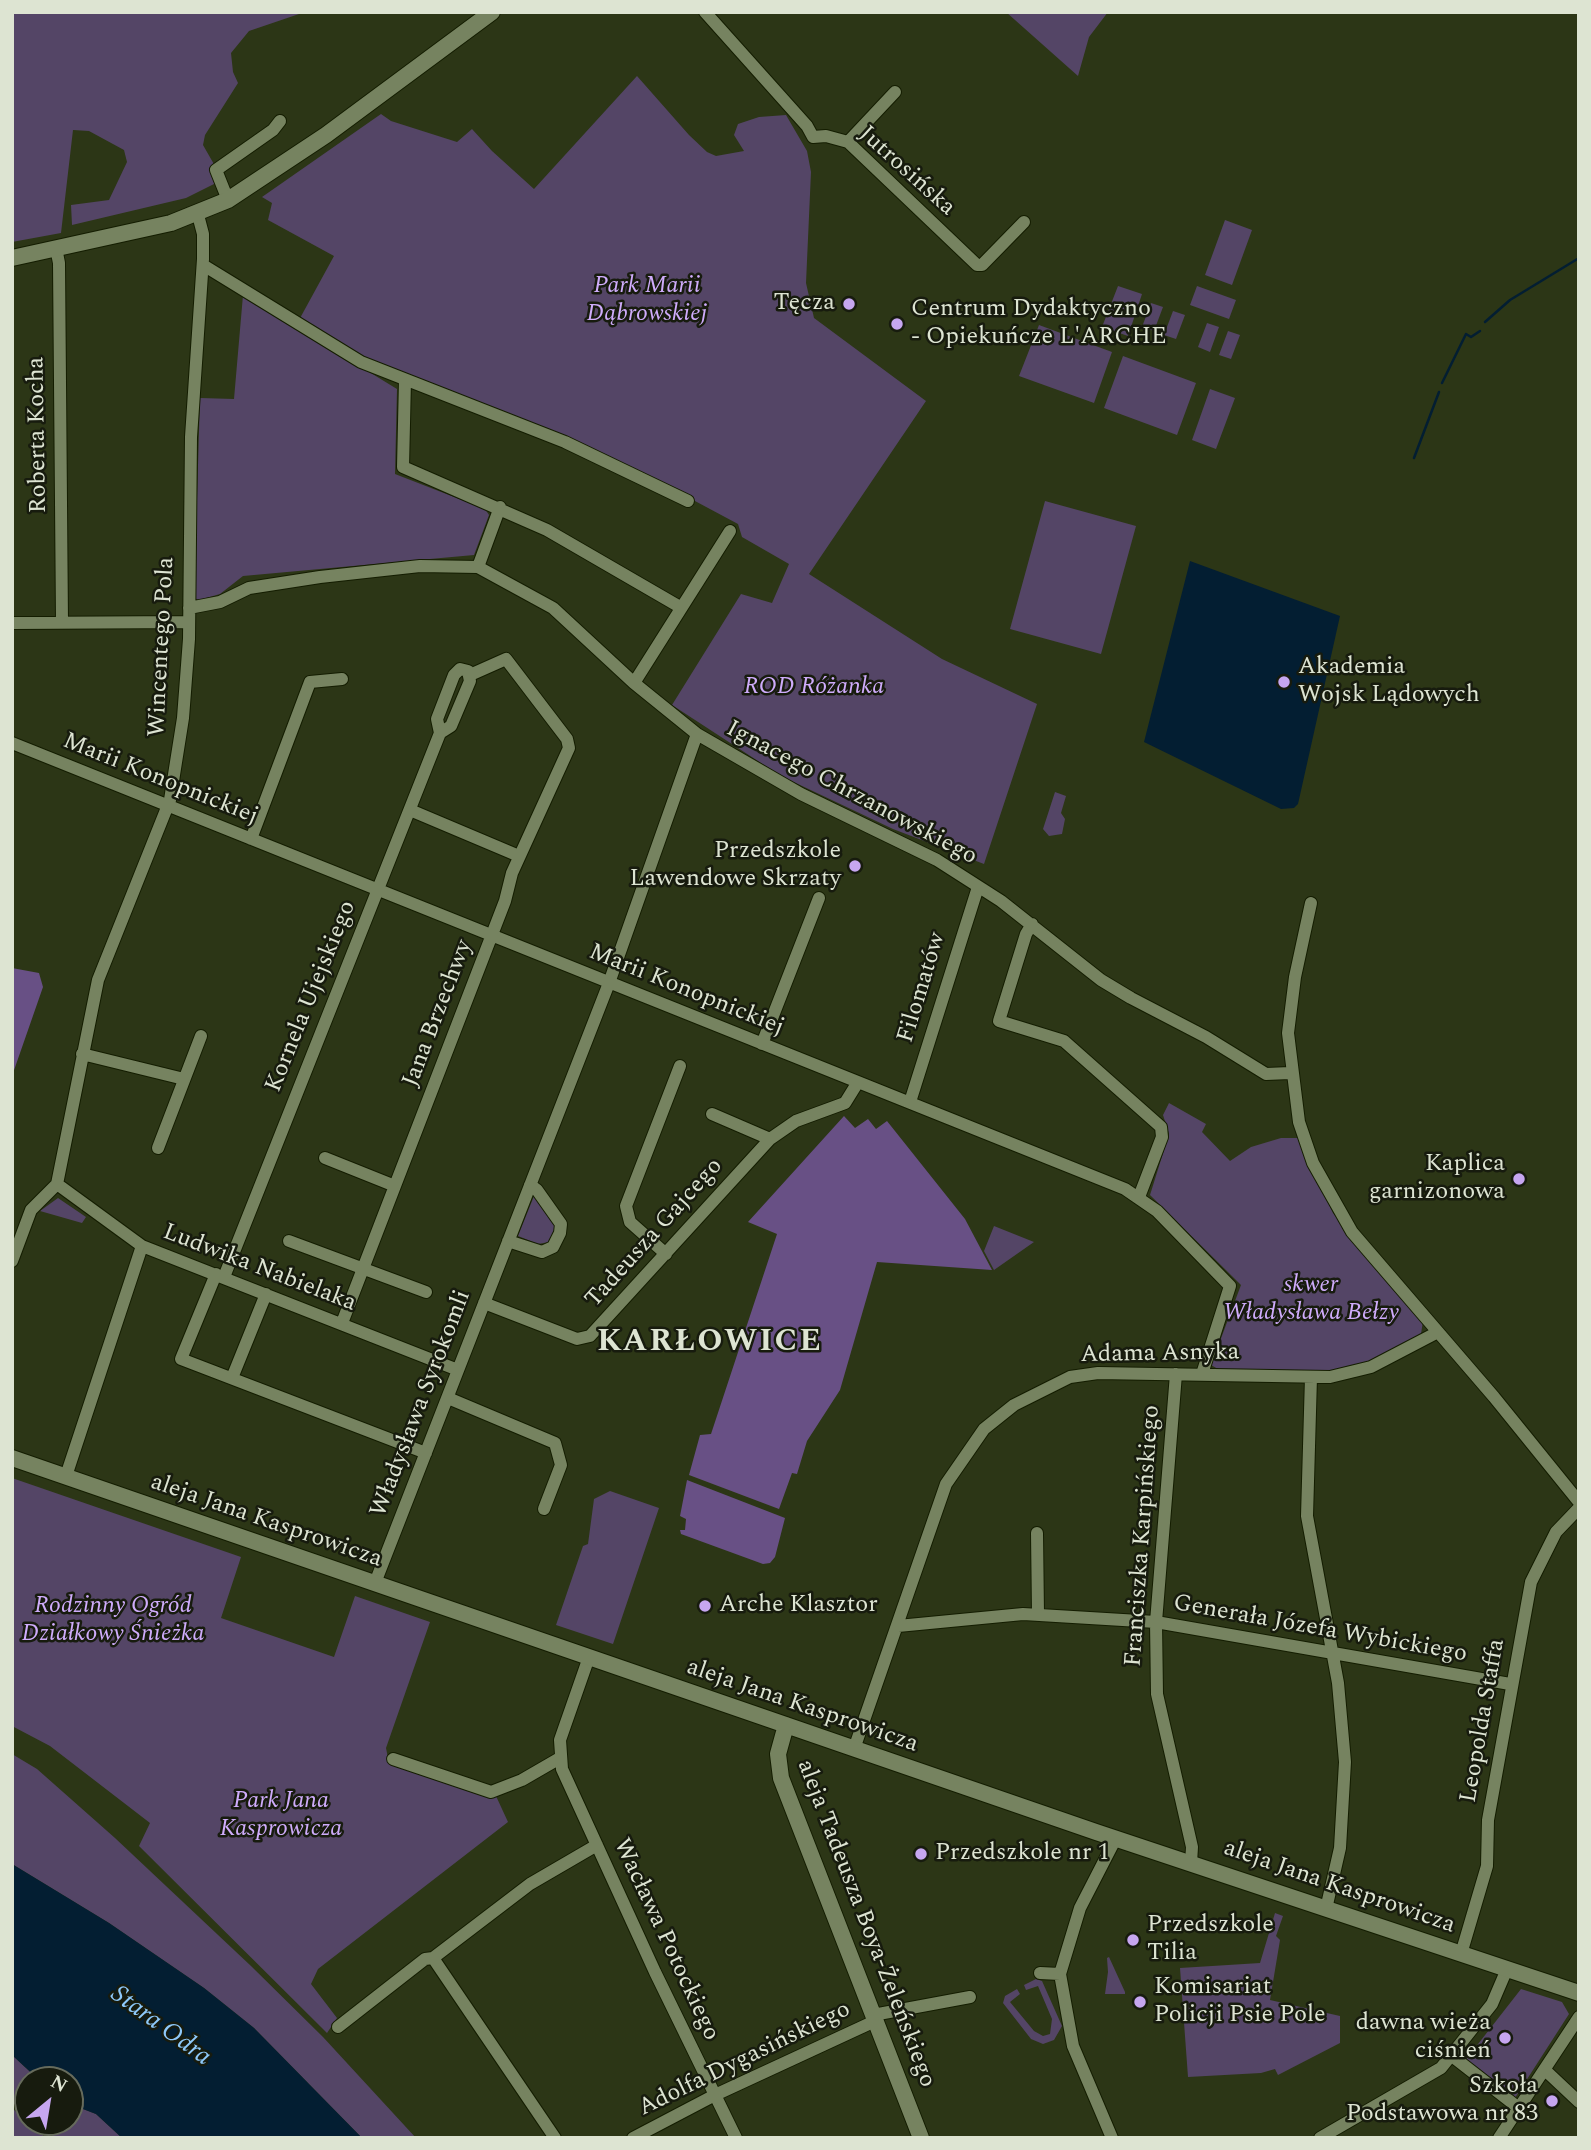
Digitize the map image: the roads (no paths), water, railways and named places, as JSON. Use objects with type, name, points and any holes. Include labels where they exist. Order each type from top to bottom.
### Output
[{"type":"street","points":[[12,258],[154,228],[198,215],[228,200],[265,178],[389,91],[492,12]]},
{"type":"street","name":"Jutrosińska","points":[[705,12],[807,126],[813,137],[826,136],[848,142],[977,265],[982,265],[1024,222]]},
{"type":"street","points":[[848,142],[895,92]]},
{"type":"street","points":[[228,200],[216,170],[273,130],[279,121]]},
{"type":"street","name":"Wincentego Pola","points":[[57,1184],[101,972],[167,806],[183,718],[190,608],[191,437],[203,265],[203,234],[198,215]]},
{"type":"street","name":"Roberta Kocha","points":[[56,248],[62,622]]},
{"type":"street","points":[[203,265],[346,353],[405,380],[565,442],[688,501]]},
{"type":"street","points":[[405,380],[402,467],[500,507],[547,530],[680,607]]},
{"type":"street","points":[[478,567],[500,507]]},
{"type":"street","points":[[634,683],[730,531]]},
{"type":"street","name":"Ignacego Chrzanowskiego","points":[[190,608],[220,602],[249,588],[320,577],[419,566],[478,567],[553,608],[634,683],[697,734],[800,794],[937,860],[1032,924],[1101,980],[1131,998],[1206,1037],[1266,1074],[1290,1073]]},
{"type":"street","points":[[12,623],[189,622]]},
{"type":"street","name":"Jana Brzechwy","points":[[342,1324],[492,936],[519,856],[567,754],[569,744],[506,659],[470,675]]},
{"type":"street","name":"Kornela Ujejskiego","points":[[232,1378],[181,1359],[220,1276],[410,810],[440,733],[437,719],[454,675],[460,669],[470,675]]},
{"type":"street","points":[[251,839],[310,682],[342,679]]},
{"type":"street","name":"Władysława Syrokomli","points":[[375,1583],[609,983],[697,734]]},
{"type":"street","name":"Marii Konopnickiej","points":[[12,743],[910,1102],[1139,1197],[1192,1245],[1230,1286],[1202,1374]]},
{"type":"street","points":[[410,810],[519,856]]},
{"type":"street","name":"Filomatów","points":[[910,1102],[978,887]]},
{"type":"street","points":[[762,1044],[819,898]]},
{"type":"street","points":[[1311,903],[1288,1022],[1290,1073],[1299,1122],[1332,1202],[1352,1233],[1579,1502]]},
{"type":"street","points":[[1032,924],[1026,934],[999,1021],[1064,1041],[1161,1127],[1163,1137],[1139,1197]]},
{"type":"street","points":[[158,1148],[201,1037]]},
{"type":"street","points":[[82,1054],[184,1079]]},
{"type":"street","points":[[666,1254],[630,1222],[626,1206],[680,1066]]},
{"type":"street","name":"Tadeusza Gajcego","points":[[484,1303],[577,1339],[590,1336],[770,1139],[796,1121],[845,1102],[858,1082]]},
{"type":"street","points":[[712,1114],[770,1139]]},
{"type":"street","points":[[325,1158],[395,1186]]},
{"type":"street","points":[[12,1261],[31,1210],[57,1184]]},
{"type":"street","name":"Ludwika Nabielaka","points":[[57,1184],[142,1246],[458,1370]]},
{"type":"street","points":[[508,1241],[542,1252],[553,1247],[560,1233],[561,1224],[537,1190],[530,1185]]},
{"type":"street","points":[[289,1241],[426,1292]]},
{"type":"street","points":[[66,1476],[142,1246]]},
{"type":"street","points":[[266,1294],[232,1378],[426,1453]]},
{"type":"street","name":"Adama Asnyka","points":[[854,1749],[946,1484],[984,1429],[1014,1405],[1070,1377],[1098,1373],[1330,1377],[1371,1367],[1438,1332]]},
{"type":"street","name":"Franciszka Karpińskiego","points":[[1176,1374],[1156,1622],[1157,1694],[1193,1850],[1191,1863]]},
{"type":"street","points":[[1311,1377],[1307,1516],[1342,1716],[1344,1790],[1340,1848],[1326,1909]]},
{"type":"street","points":[[448,1398],[555,1443],[561,1465],[544,1510]]},
{"type":"street","name":"aleja Jana Kasprowicza","points":[[12,1458],[854,1749],[1579,1993]]},
{"type":"street","name":"Leopolda Staffa","points":[[1461,1954],[1487,1866],[1488,1820],[1510,1684],[1531,1582],[1556,1532],[1579,1508]]},
{"type":"street","points":[[1037,1533],[1038,1614]]},
{"type":"street","name":"Generała Józefa Wybickiego","points":[[898,1626],[976,1616],[1038,1614],[1156,1622],[1331,1650],[1350,1658],[1510,1684]]},
{"type":"street","points":[[393,1759],[491,1792],[522,1780],[560,1758],[560,1740],[589,1657]]},
{"type":"street","name":"aleja Tadeusza Boya-Żeleńskiego","points":[[786,1725],[778,1754],[781,1778],[878,2015],[921,2138]]},
{"type":"street","name":"Wacława Potockiego","points":[[560,1758],[597,1845],[736,2138]]},
{"type":"street","points":[[1112,2138],[1070,2036],[1060,1974],[1080,1908],[1116,1838]]},
{"type":"street","points":[[338,2028],[425,1959],[433,1958],[530,1884],[597,1845]]},
{"type":"street","points":[[433,1958],[555,2138]]},
{"type":"street","points":[[1320,2138],[1433,2075],[1452,2056],[1492,2004],[1507,1969]]},
{"type":"street","points":[[1040,1973],[1060,1974]]},
{"type":"street","name":"Adolfa Dygasińskiego","points":[[633,2138],[878,2015],[970,1997]]},
{"type":"street","points":[[1499,2138],[1546,2071],[1579,2017]]},
{"type":"street","points":[[1452,2056],[1520,2109]]},
{"type":"street","points":[[1546,2071],[1579,2102]]},
{"type":"water","points":[[1190,561],[1340,616],[1298,804],[1294,808],[1281,809],[1144,742]]},
{"type":"water","name":"Stara Odra","points":[[12,1864],[109,1923],[204,1988],[254,2028],[362,2138],[122,2138],[96,2114],[84,2109],[84,2066],[24,2066],[12,2055]]},
{"type":"waterway","points":[[1485,322],[1510,300],[1579,258]]},
{"type":"waterway","points":[[1442,383],[1466,334],[1471,337],[1480,331]]},
{"type":"waterway","points":[[1414,458],[1439,392]]},
{"type":"place","name":"Tęcza","points":[[849,304]]},
{"type":"place","name":"Centrum Dydaktyczno - Opiekuńcze L'ARCHE","points":[[897,324]]},
{"type":"place","name":"Akademia Wojsk Lądowych","points":[[1284,682]]},
{"type":"place","name":"Przedszkole Lawendowe Skrzaty","points":[[855,866]]},
{"type":"place","name":"Kaplica garnizonowa","points":[[1519,1179]]},
{"type":"place","name":"Arche Klasztor","points":[[705,1606]]},
{"type":"place","name":"Przedszkole nr 1","points":[[921,1854]]},
{"type":"place","name":"Przedszkole Tilia","points":[[1133,1940]]},
{"type":"place","name":"Komisariat Policji Psie Pole","points":[[1140,2002]]},
{"type":"place","name":"dawna wieża ciśnień","points":[[1505,2038]]},
{"type":"place","name":"Szkoła Podstawowa nr 83","points":[[1552,2101]]},
{"type":"district","name":"KARŁOWICE","points":[[710,1344]]},
{"type":"park label","name":"Park Marii Dąbrowskiej","points":[[647,301]]},
{"type":"park label","name":"ROD Różanka","points":[[814,688]]},
{"type":"park label","name":"skwer Władysława Bełzy","points":[[1311,1300]]},
{"type":"park label","name":"Rodzinny Ogród Działkowy Śnieżka","points":[[113,1621]]},
{"type":"park label","name":"Park Jana Kasprowicza","points":[[281,1816]]}]
